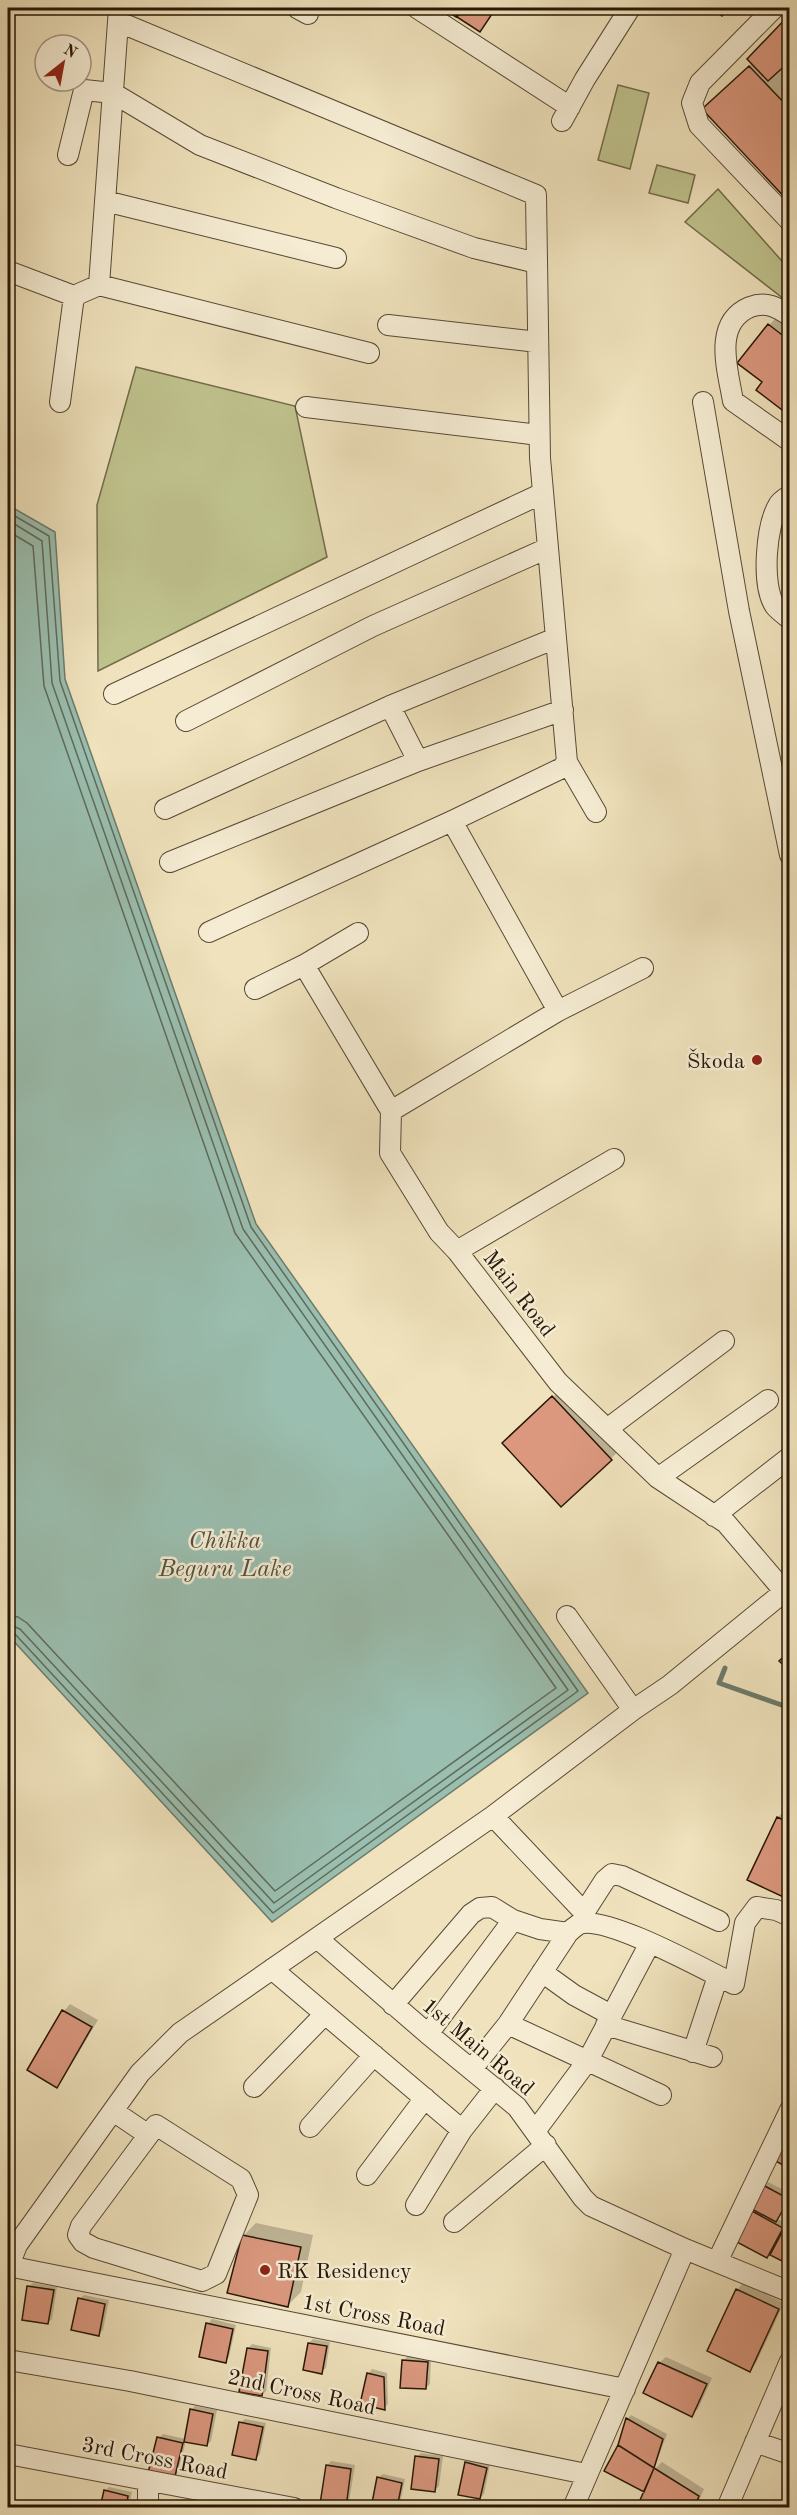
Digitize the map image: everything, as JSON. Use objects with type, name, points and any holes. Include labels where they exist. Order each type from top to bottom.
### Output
[{"type":"street","points":[[417,8],[566,114],[630,8]]},
{"type":"street","points":[[774,8],[700,83],[692,103],[699,125],[789,221]]},
{"type":"street","points":[[99,285],[119,15],[536,195],[539,435],[567,762],[596,812]]},
{"type":"street","points":[[68,155],[84,90],[113,93],[200,145],[474,248],[537,263]]},
{"type":"street","points":[[105,201],[336,258]]},
{"type":"street","points":[[8,272],[74,296],[99,285],[369,353]]},
{"type":"street","points":[[60,402],[74,296]]},
{"type":"street","points":[[789,316],[777,306],[768,304],[749,307],[741,312],[730,326],[725,347],[733,401],[789,441]]},
{"type":"street","points":[[388,325],[538,342]]},
{"type":"street","points":[[703,402],[739,611],[789,855]]},
{"type":"street","points":[[306,407],[539,435]]},
{"type":"street","points":[[114,694],[543,493]]},
{"type":"street","points":[[789,495],[780,502],[774,513],[767,549],[768,580],[775,605],[789,619]]},
{"type":"street","points":[[186,721],[374,626],[548,549]]},
{"type":"street","points":[[165,809],[390,706],[556,638]]},
{"type":"street","points":[[390,706],[418,761]]},
{"type":"street","points":[[170,862],[418,761],[562,710]]},
{"type":"street","points":[[209,932],[452,821],[562,768],[567,762]]},
{"type":"street","points":[[452,821],[558,1011]]},
{"type":"street","points":[[255,989],[304,965],[358,933]]},
{"type":"street","points":[[304,965],[391,1111],[558,1011],[643,968]]},
{"type":"street","name":"Main Road","points":[[391,1111],[390,1153],[439,1233],[457,1251],[558,1382],[658,1478],[726,1523],[787,1589]]},
{"type":"street","points":[[457,1251],[614,1159]]},
{"type":"street","points":[[607,1429],[724,1341]]},
{"type":"street","points":[[658,1478],[768,1400]]},
{"type":"street","points":[[714,1515],[789,1457]]},
{"type":"street","points":[[8,2267],[17,2245],[140,2073],[180,2032],[493,1816],[633,1710],[670,1686],[787,1589]]},
{"type":"street","points":[[567,1616],[633,1710]]},
{"type":"street","points":[[493,1816],[580,1908],[587,1908],[604,1880],[612,1874],[622,1876],[719,1921]]},
{"type":"street","points":[[393,2005],[471,1914],[480,1908],[492,1907],[513,1920],[540,1929],[568,1933]]},
{"type":"street","points":[[472,2069],[508,2024],[568,1933],[579,1924],[601,1924],[650,1943],[734,1984],[745,1923],[758,1907],[776,1910],[789,1916]]},
{"type":"street","points":[[428,2034],[513,1920]]},
{"type":"street","name":"1st Main Road","points":[[317,1938],[393,2005],[517,2107],[591,2206],[685,2249],[789,2292]]},
{"type":"street","points":[[454,2222],[541,2138],[588,2060],[650,1943]]},
{"type":"street","points":[[272,1969],[462,2130]]},
{"type":"street","points":[[542,1972],[609,2020],[703,2054],[718,1976]]},
{"type":"street","points":[[254,2087],[326,2014]]},
{"type":"street","points":[[508,2024],[661,2095]]},
{"type":"street","points":[[310,2127],[374,2055]]},
{"type":"street","points":[[416,2205],[462,2130],[495,2088]]},
{"type":"street","points":[[367,2175],[425,2098]]},
{"type":"street","points":[[717,2262],[789,2110]]},
{"type":"street","points":[[113,2111],[147,2134]]},
{"type":"street","points":[[156,2125],[241,2179],[248,2195],[216,2274],[202,2281],[174,2273],[94,2248],[83,2242],[78,2235],[81,2226],[147,2134],[156,2125]]},
{"type":"street","points":[[573,2508],[685,2249]]},
{"type":"street","name":"1st Cross Road","points":[[8,2267],[625,2389]]},
{"type":"street","points":[[172,2299],[174,2273]]},
{"type":"street","name":"2nd Cross Road","points":[[8,2360],[130,2381],[586,2474]]},
{"type":"street","points":[[727,2508],[789,2361]]},
{"type":"street","points":[[755,2442],[789,2454]]},
{"type":"street","name":"3rd Cross Road","points":[[8,2454],[294,2508]]},
{"type":"street","points":[[148,2481],[148,2508]]},
{"type":"green space","points":[[618,85],[649,93],[630,169],[598,160]]},
{"type":"green space","points":[[657,165],[695,175],[688,203],[649,193]]},
{"type":"green space","points":[[718,189],[789,269],[789,303],[685,222]]},
{"type":"green space","points":[[136,367],[295,406],[327,557],[98,671],[97,505]]},
{"type":"water","name":"Chikka Beguru Lake","points":[[8,505],[55,532],[65,679],[256,1224],[588,1693],[272,1922],[8,1635]]},
{"type":"building","points":[[442,8],[462,8],[456,17]]},
{"type":"building","points":[[464,8],[496,8],[480,32],[457,17]]},
{"type":"building","points":[[711,8],[728,8],[722,16]]},
{"type":"building","points":[[790,14],[790,61],[768,81],[747,59]]},
{"type":"building","points":[[749,66],[790,109],[790,203],[702,109]]},
{"type":"building","points":[[768,324],[790,341],[790,416],[756,390],[762,382],[737,363]]},
{"type":"building","points":[[552,1396],[612,1460],[561,1507],[502,1443]]},
{"type":"building","points":[[790,1651],[790,1671],[779,1661]]},
{"type":"building","points":[[777,1817],[790,1823],[790,1900],[747,1880]]},
{"type":"building","points":[[62,2010],[92,2027],[57,2088],[27,2070]]},
{"type":"building","points":[[784,2138],[790,2141],[790,2169],[772,2159]]},
{"type":"building","points":[[763,2185],[789,2199],[776,2222],[750,2208]]},
{"type":"building","points":[[750,2210],[783,2228],[767,2258],[733,2240]]},
{"type":"building","points":[[786,2225],[790,2227],[790,2265],[770,2255]]},
{"type":"building","name":"RK Residency","points":[[242,2235],[301,2247],[288,2307],[227,2293]]},
{"type":"building","points":[[27,2286],[54,2290],[48,2324],[22,2320]]},
{"type":"building","points":[[736,2289],[779,2309],[750,2372],[707,2351]]},
{"type":"building","points":[[78,2298],[105,2304],[99,2336],[71,2330]]},
{"type":"building","points":[[206,2323],[233,2329],[226,2363],[199,2357]]},
{"type":"building","points":[[308,2343],[327,2346],[322,2374],[303,2370]]},
{"type":"building","points":[[247,2348],[268,2351],[262,2396],[239,2392]]},
{"type":"building","points":[[402,2360],[428,2362],[426,2389],[400,2388]]},
{"type":"building","points":[[658,2362],[707,2384],[692,2417],[643,2393]]},
{"type":"building","points":[[367,2373],[384,2377],[385,2410],[360,2404]]},
{"type":"building","points":[[190,2409],[213,2414],[207,2446],[184,2442]]},
{"type":"building","points":[[626,2418],[663,2439],[654,2468],[618,2445]]},
{"type":"building","points":[[239,2422],[263,2427],[256,2460],[232,2455]]},
{"type":"building","points":[[157,2437],[183,2443],[174,2480],[148,2473]]},
{"type":"building","points":[[618,2445],[654,2468],[644,2492],[604,2471]]},
{"type":"building","points":[[415,2456],[439,2459],[435,2492],[411,2489]]},
{"type":"building","points":[[465,2462],[487,2468],[480,2499],[458,2495]]},
{"type":"building","points":[[326,2465],[351,2469],[346,2508],[320,2504]]},
{"type":"building","points":[[654,2468],[699,2496],[694,2508],[637,2507]]},
{"type":"building","points":[[377,2477],[402,2483],[397,2508],[371,2508]]},
{"type":"building","points":[[104,2490],[128,2496],[126,2508],[100,2508]]},
{"type":"waterway","points":[[725,1668],[719,1683],[790,1708]]},
{"type":"place","name":"Škoda","points":[[757,1060]]},
{"type":"place","name":"RK Residency","points":[[265,2270]]}]
